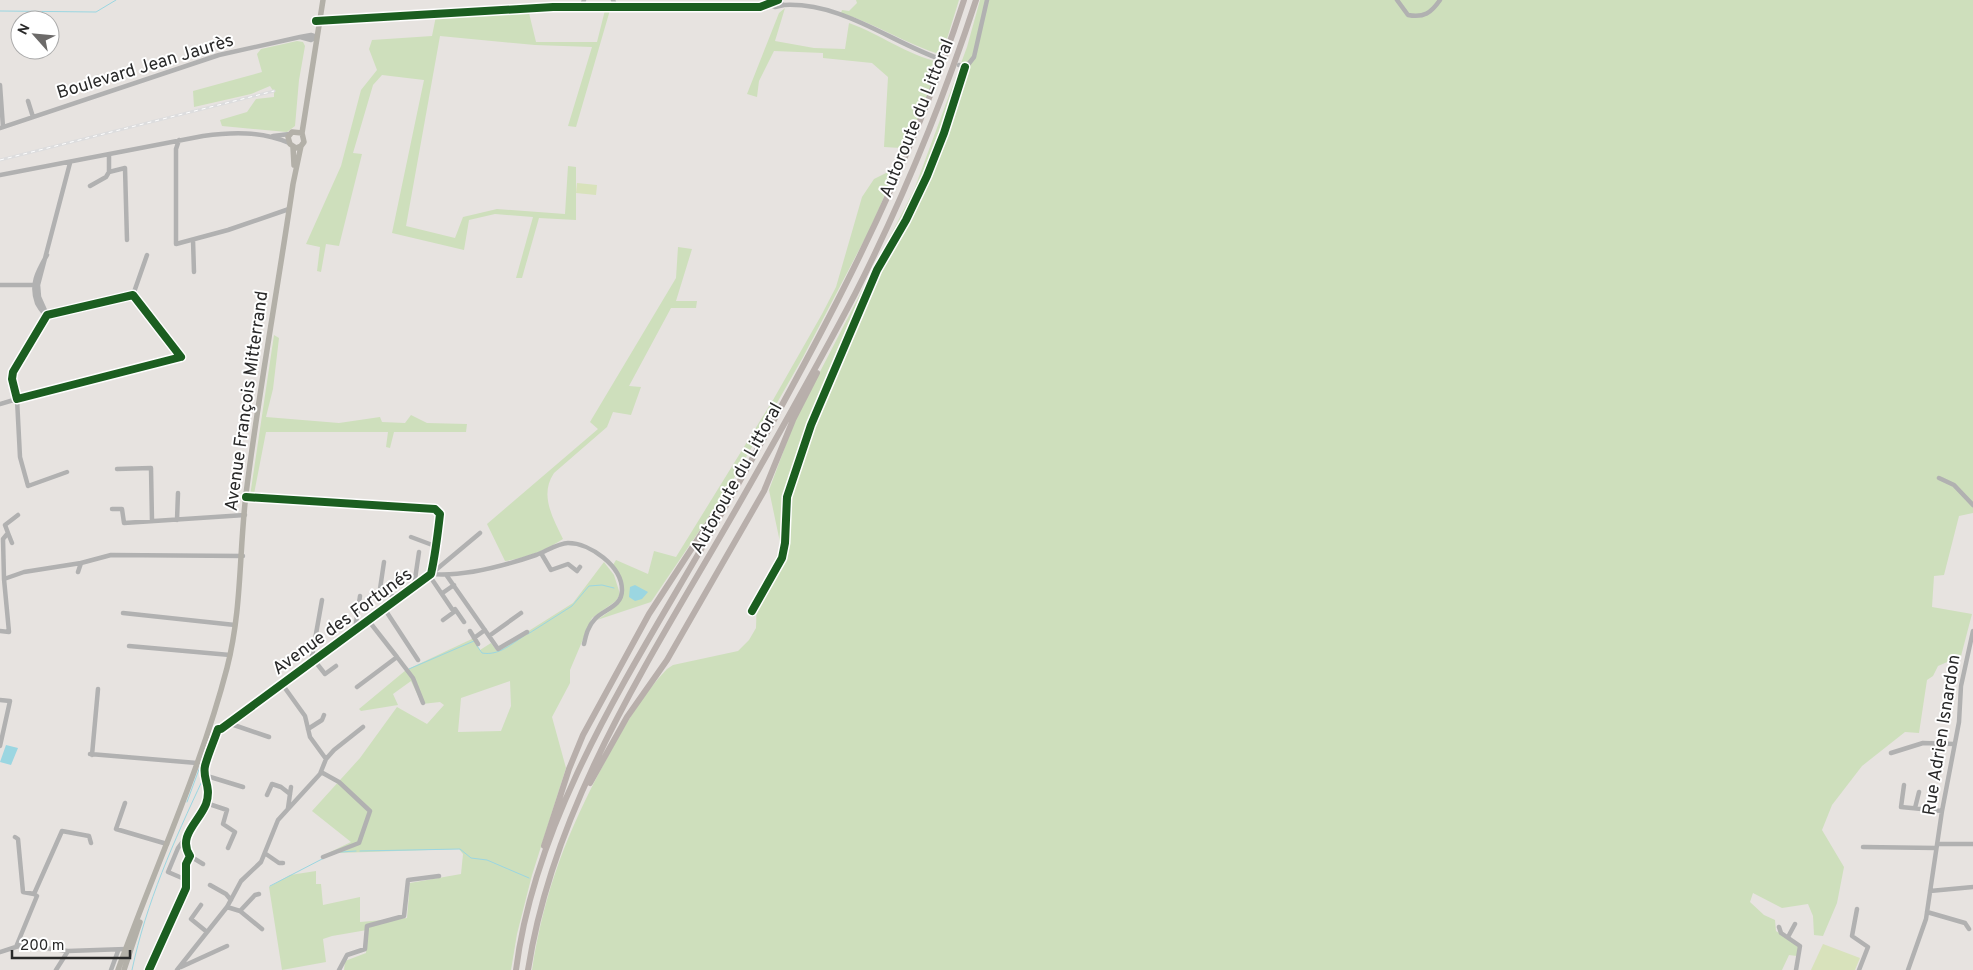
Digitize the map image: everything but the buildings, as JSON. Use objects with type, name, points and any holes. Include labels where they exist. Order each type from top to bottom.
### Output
[{"type":"highway","name":"Autoroute du Littoral","points":[[516,970],[533,893],[546,851],[586,757],[618,695],[784,402],[845,289],[889,197],[935,87],[964,0]]},
{"type":"highway","name":"Autoroute du Littoral","points":[[528,970],[542,900],[564,833],[587,780],[621,713],[855,293],[928,134],[954,66],[976,0]]},
{"type":"highway","points":[[564,833],[618,732],[667,660],[764,490],[793,420],[855,293]]},
{"type":"highway","points":[[518,954],[524,917],[536,870],[568,769],[583,735],[649,614],[718,510],[784,402]]},
{"type":"main road","points":[[293,184],[291,145],[297,132],[321,0]]},
{"type":"main road","points":[[293,184],[301,146],[305,139],[297,132]]},
{"type":"main road","points":[[291,145],[301,146]]},
{"type":"main road","name":"Avenue François Mitterrand","points":[[154,878],[197,763],[214,711],[236,626],[243,556],[246,497],[293,184]]},
{"type":"main road","points":[[120,970],[122,959],[154,878]]},
{"type":"main road","points":[[120,970],[154,878]]},
{"type":"street","points":[[581,8],[584,0]]},
{"type":"street","points":[[613,0],[616,7]]},
{"type":"street","points":[[752,611],[784,551],[787,497],[810,425],[877,270],[906,220],[928,176],[944,133],[962,66],[974,57],[987,0]]},
{"type":"street","points":[[1397,0],[1408,15],[1417,16],[1425,15],[1440,0]]},
{"type":"street","points":[[318,21],[549,7],[760,7],[776,1],[784,5]]},
{"type":"street","points":[[768,4],[772,6],[798,5],[850,18],[923,53],[940,59]]},
{"type":"street","name":"Boulevard Jean Jaurès","points":[[1,128],[219,54],[300,38],[315,37]]},
{"type":"street","points":[[0,85],[1,128]]},
{"type":"street","points":[[28,100],[33,117]]},
{"type":"street","points":[[0,175],[70,163],[179,140],[231,132],[264,136],[291,145]]},
{"type":"street","points":[[264,136],[297,132]]},
{"type":"street","points":[[179,140],[176,149],[176,244],[289,209]]},
{"type":"street","points":[[90,186],[106,177],[109,172],[109,155]]},
{"type":"street","points":[[47,314],[38,305],[36,285],[47,254],[70,163]]},
{"type":"street","points":[[109,172],[125,168],[128,240]]},
{"type":"street","points":[[192,240],[194,272]]},
{"type":"street","points":[[133,295],[147,255]]},
{"type":"street","points":[[0,285],[36,285]]},
{"type":"street","points":[[67,472],[28,486],[20,457],[17,399],[12,379],[14,372],[47,314],[133,295]]},
{"type":"street","points":[[0,404],[181,357],[133,295]]},
{"type":"street","points":[[117,469],[151,468],[152,521]]},
{"type":"street","points":[[1939,478],[1954,485],[1973,505]]},
{"type":"street","points":[[177,520],[178,493]]},
{"type":"street","name":"Avenue des Fortunés","points":[[206,776],[205,768],[218,729],[430,575],[440,514],[435,509],[246,497]]},
{"type":"street","points":[[112,509],[122,508],[124,523],[245,515]]},
{"type":"street","points":[[12,543],[5,524],[18,515]]},
{"type":"street","points":[[0,631],[9,632],[1,555],[4,537],[8,533]]},
{"type":"street","points":[[430,575],[480,533]]},
{"type":"street","points":[[410,537],[435,546]]},
{"type":"street","points":[[430,575],[447,576],[517,561],[567,543],[584,547],[604,558],[617,576],[622,587],[617,604],[595,618],[589,628],[584,644]]},
{"type":"street","points":[[414,586],[419,552]]},
{"type":"street","points":[[541,553],[551,570],[568,564],[577,571],[580,567]]},
{"type":"street","points":[[4,579],[24,572],[111,555],[243,556]]},
{"type":"street","points":[[78,572],[81,562]]},
{"type":"street","points":[[384,562],[380,589],[398,599]]},
{"type":"street","points":[[430,575],[454,612],[443,620]]},
{"type":"street","points":[[447,576],[498,649],[527,632]]},
{"type":"street","points":[[444,592],[454,585]]},
{"type":"street","points":[[440,586],[448,599]]},
{"type":"street","points":[[355,630],[360,596]]},
{"type":"street","points":[[322,600],[313,661],[325,674],[336,666]]},
{"type":"street","points":[[384,608],[418,660]]},
{"type":"street","points":[[459,615],[470,608]]},
{"type":"street","points":[[455,609],[464,622]]},
{"type":"street","points":[[489,636],[521,613]]},
{"type":"street","points":[[123,614],[236,626]]},
{"type":"street","points":[[368,620],[413,678],[423,703]]},
{"type":"street","points":[[474,638],[485,630]]},
{"type":"street","points":[[470,631],[478,644]]},
{"type":"street","name":"Rue Adrien Isnardon","points":[[1908,970],[1927,912],[1942,811],[1954,744],[1960,722],[1961,686],[1973,631]]},
{"type":"street","points":[[129,646],[230,655]]},
{"type":"street","points":[[357,687],[397,657]]},
{"type":"street","points":[[282,684],[305,716],[310,737],[326,759]]},
{"type":"street","points":[[98,689],[91,755],[197,763]]},
{"type":"street","points":[[0,700],[16,702]]},
{"type":"street","points":[[0,744],[10,701]]},
{"type":"street","points":[[308,730],[322,720],[324,714]]},
{"type":"street","points":[[228,723],[269,737]]},
{"type":"street","points":[[178,969],[227,907],[241,881],[262,862],[278,820],[321,772],[326,759],[363,727]]},
{"type":"street","points":[[1891,754],[1923,743],[1954,744]]},
{"type":"street","points":[[321,772],[339,782],[370,811],[359,843],[323,857]]},
{"type":"street","points":[[206,776],[243,788]]},
{"type":"street","points":[[187,874],[182,878],[168,872],[178,848],[201,816],[210,792],[206,776]]},
{"type":"street","points":[[267,795],[272,784],[281,787],[290,794]]},
{"type":"street","points":[[1904,785],[1901,807],[1942,811]]},
{"type":"street","points":[[288,810],[291,787]]},
{"type":"street","points":[[1915,808],[1919,792]]},
{"type":"street","points":[[125,803],[116,829],[167,844]]},
{"type":"street","points":[[206,803],[227,810],[223,824],[235,832],[228,848]]},
{"type":"street","points":[[34,894],[62,831],[90,836],[91,843]]},
{"type":"street","points":[[186,836],[186,850],[190,856],[203,864]]},
{"type":"street","points":[[15,837],[18,839],[23,892],[34,894]]},
{"type":"street","points":[[1863,847],[1973,844]]},
{"type":"street","points":[[266,854],[282,863]]},
{"type":"street","points":[[149,970],[186,888],[186,864],[190,856]]},
{"type":"street","points":[[339,970],[347,955],[365,949],[367,926],[404,916],[408,880],[439,876]]},
{"type":"street","points":[[210,885],[226,894],[231,900]]},
{"type":"street","points":[[1930,891],[1973,887]]},
{"type":"street","points":[[16,947],[37,896],[34,894]]},
{"type":"street","points":[[240,911],[255,895],[259,894]]},
{"type":"street","points":[[201,905],[191,919],[207,932]]},
{"type":"street","points":[[227,907],[240,911],[262,929]]},
{"type":"street","points":[[1857,909],[1852,936],[1868,947],[1859,970]]},
{"type":"street","points":[[1927,912],[1966,924],[1969,928]]},
{"type":"street","points":[[1788,937],[1795,924]]},
{"type":"street","points":[[1779,927],[1781,933],[1800,946],[1796,970]]},
{"type":"street","points":[[0,952],[22,945],[68,951],[126,950]]},
{"type":"street","points":[[178,969],[228,946]]},
{"type":"street","points":[[56,970],[68,951]]},
{"type":"street","points":[[118,951],[122,959]]},
{"type":"street","points":[[111,970],[118,951]]},
{"type":"green space","points":[[856,0],[959,0],[942,55],[841,13],[842,10],[849,11],[857,3]]},
{"type":"green space","points":[[980,0],[1973,0],[1973,513],[1959,516],[1944,575],[1934,576],[1932,607],[1972,614],[1961,656],[1938,666],[1933,676],[1927,680],[1919,733],[1905,732],[1862,766],[1832,805],[1822,830],[1844,867],[1837,903],[1823,936],[1814,935],[1813,916],[1808,904],[1782,908],[1753,893],[1750,902],[1764,915],[1775,920],[1776,931],[1800,946],[1797,956],[1789,955],[1782,970],[532,970],[543,914],[569,836],[592,786],[634,712],[667,669],[673,665],[738,651],[749,640],[756,628],[757,595],[781,547],[769,490],[795,420],[914,190],[967,47]]},
{"type":"green space","points":[[785,8],[775,41],[814,48],[845,49],[849,23],[927,59],[939,62],[925,103],[870,229],[802,359],[729,487],[651,602],[597,620],[610,611],[623,594],[613,565],[616,560],[648,574],[654,551],[676,557],[773,400],[822,314],[836,287],[862,197],[874,179],[890,171],[901,148],[884,147],[888,77],[872,63],[823,58],[823,53],[774,51],[759,81],[757,97],[747,94],[779,13]]},
{"type":"green space","points":[[605,10],[610,10],[576,127],[568,126],[592,47],[535,45],[440,36],[406,226],[455,238],[463,217],[497,209],[565,214],[568,166],[576,167],[576,220],[539,218],[522,278],[516,278],[533,217],[495,214],[469,220],[464,250],[392,233],[424,80],[382,75],[373,85],[353,153],[362,154],[339,246],[326,244],[321,272],[317,271],[320,247],[306,244],[341,166],[361,90],[377,70],[369,49],[372,40],[432,36],[436,16],[529,13],[536,42],[597,42]]},
{"type":"green space","points":[[297,41],[303,42],[305,46],[299,80],[295,126],[287,132],[222,126],[220,120],[247,112],[256,99],[274,97],[274,92],[270,86],[251,94],[194,107],[193,91],[262,72],[257,54],[261,49]]},
{"type":"green space","points":[[577,183],[597,185],[596,195],[576,193]]},
{"type":"green space","points":[[678,247],[692,249],[676,301],[697,301],[696,308],[671,308],[629,386],[641,387],[631,415],[613,412],[607,427],[554,473],[548,490],[549,506],[563,539],[535,553],[505,561],[487,524],[598,429],[590,422],[676,278]]},
{"type":"green space","points":[[274,335],[279,338],[273,389],[266,417],[339,423],[380,417],[382,422],[405,423],[411,415],[427,423],[467,424],[466,432],[394,432],[390,448],[386,447],[388,432],[266,432],[254,494],[250,496]]},
{"type":"green space","points":[[604,562],[614,575],[620,594],[616,601],[592,618],[570,670],[570,683],[552,717],[566,768],[532,875],[517,934],[511,970],[344,970],[345,961],[366,953],[367,930],[323,939],[326,962],[282,970],[269,887],[290,875],[316,871],[316,884],[321,884],[323,905],[360,897],[360,922],[407,918],[410,883],[461,874],[463,854],[459,849],[337,853],[322,856],[351,842],[312,811],[360,758],[397,707],[427,724],[444,705],[440,702],[422,704],[411,681],[393,694],[398,705],[361,711],[359,709],[406,670],[474,638],[480,650],[491,643],[497,651],[573,603]],"holes":[[[510,681],[511,706],[501,731],[458,732],[461,698]]]},
{"type":"green space","points":[[1823,944],[1860,958],[1855,970],[1811,970]]},
{"type":"water","points":[[635,585],[648,592],[642,599],[635,601],[629,597],[630,587]]},
{"type":"water","points":[[6,745],[18,748],[11,765],[0,762]]},
{"type":"waterway","points":[[0,11],[96,12],[116,0]]},
{"type":"waterway","points":[[528,634],[572,606],[589,586],[602,585],[614,588]]},
{"type":"waterway","points":[[477,646],[482,653],[494,653],[524,636]]},
{"type":"waterway","points":[[409,669],[474,641]]},
{"type":"waterway","points":[[187,802],[212,734]]},
{"type":"waterway","points":[[132,970],[153,896],[171,849],[203,779]]},
{"type":"waterway","points":[[360,851],[460,849],[471,858],[487,860],[529,878]]},
{"type":"waterway","points":[[341,852],[356,851]]},
{"type":"waterway","points":[[270,886],[324,858]]},
{"type":"railway","points":[[0,160],[274,91]]},
{"type":"cycle path","points":[[316,21],[553,7],[760,7],[778,0]]},
{"type":"cycle path","points":[[752,611],[782,558],[785,543],[787,497],[811,425],[877,270],[906,220],[927,176],[944,133],[965,67]]},
{"type":"cycle path","points":[[133,295],[181,357],[17,399],[12,379],[13,372],[47,315],[133,295]]},
{"type":"cycle path","points":[[149,970],[186,888],[186,864],[190,856],[186,842],[190,829],[203,811],[208,798],[208,787],[204,771],[218,729],[221,729],[431,574],[440,514],[435,509],[246,497]]}]
